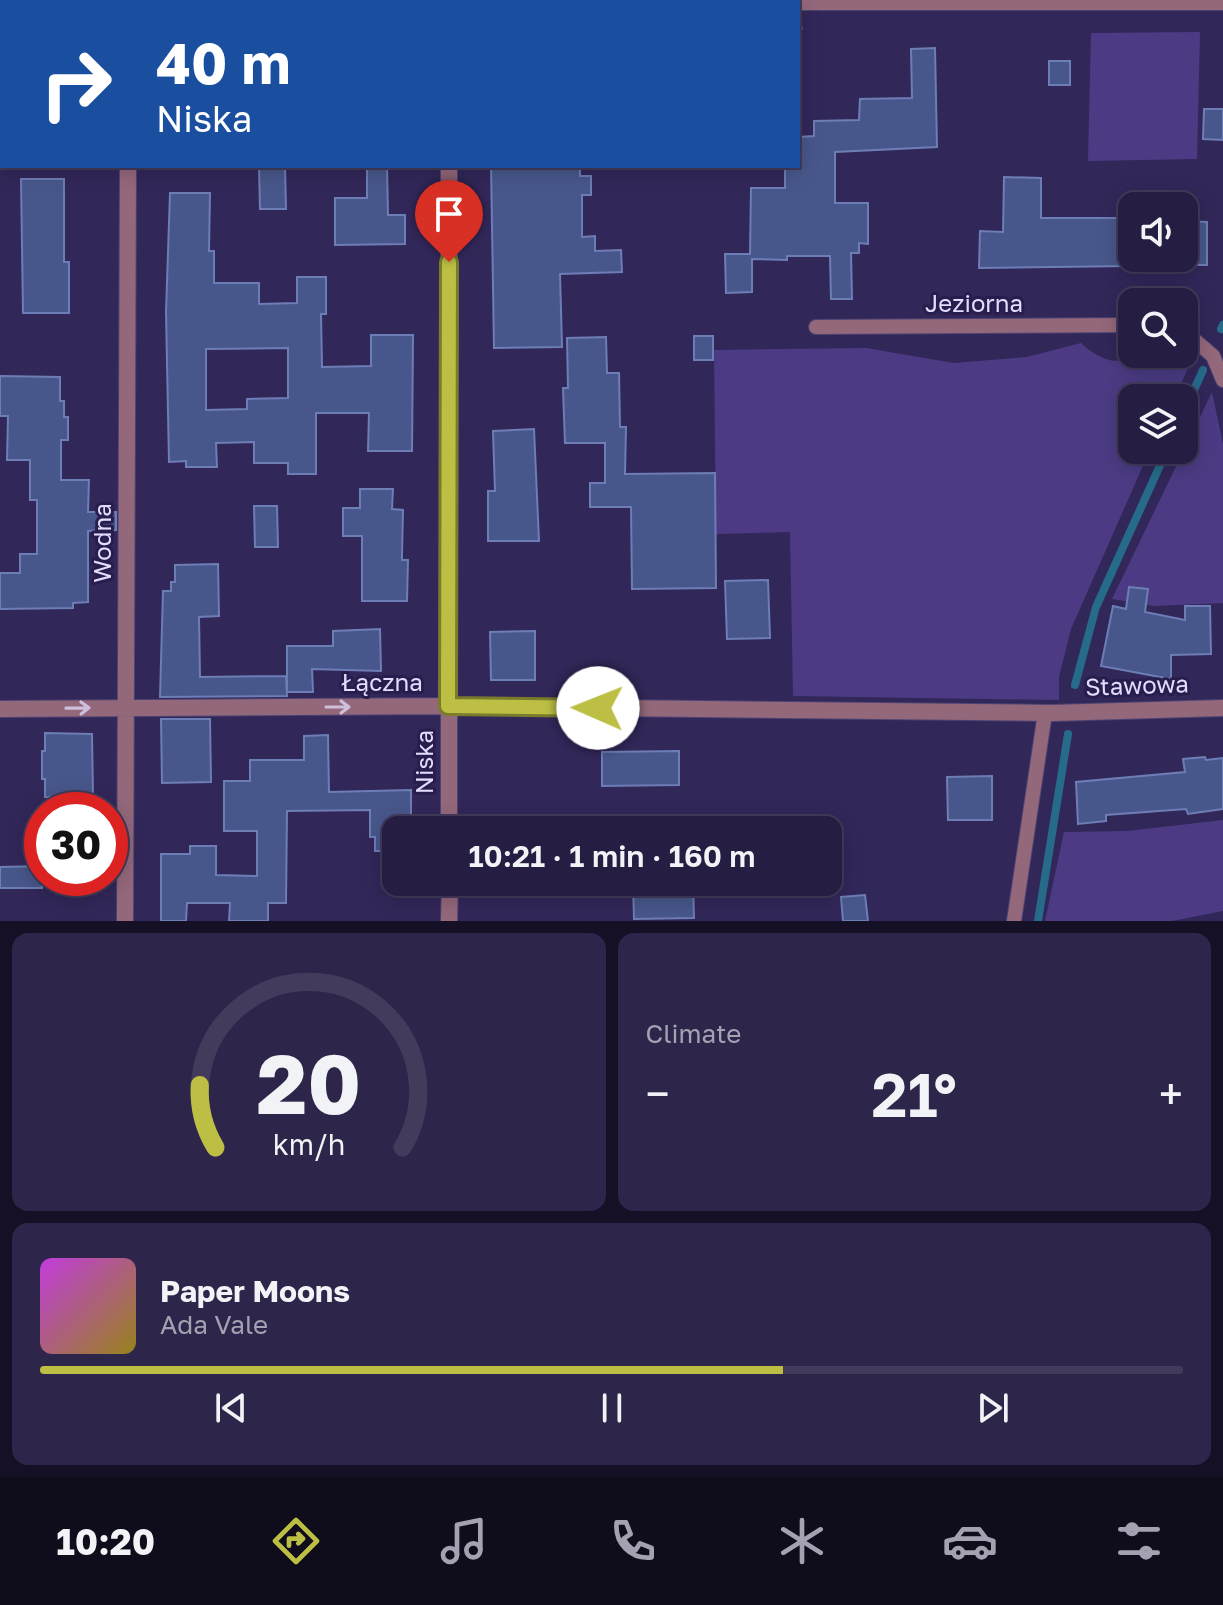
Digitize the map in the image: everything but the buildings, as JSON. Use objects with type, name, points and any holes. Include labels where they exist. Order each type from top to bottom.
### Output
[{"type":"street","points":[[800,2],[1223,2]]},
{"type":"street","name":"Wodna","points":[[125,921],[128,168]]},
{"type":"street","name":"Niska","points":[[449,168],[449,816]]},
{"type":"street","name":"Łączna","points":[[0,709],[448,706],[1049,713]]},
{"type":"street","name":"Stawowa","points":[[1049,713],[1223,708]]},
{"type":"street","points":[[449,921],[450,896]]},
{"type":"lane","name":"Jeziorna","points":[[816,327],[1118,325]]},
{"type":"lane","points":[[1198,341],[1213,356],[1223,380]]},
{"type":"lane","points":[[1014,921],[1049,713]]},
{"type":"shaded area","points":[[1200,32],[1197,159],[1088,161],[1091,33]]},
{"type":"shaded area","points":[[1081,343],[1100,357],[1118,360],[1118,368],[1188,368],[1181,384],[1118,384],[1118,464],[1144,464],[1071,629],[1059,677],[1059,700],[793,696],[790,532],[716,534],[714,350],[866,348],[954,363],[1027,357]]},
{"type":"shaded area","points":[[1212,392],[1223,444],[1223,603],[1154,606],[1112,599],[1177,464],[1198,464],[1198,421]]},
{"type":"shaded area","points":[[1223,820],[1223,911],[1172,921],[1045,921],[1064,832],[1127,831]]},
{"type":"waterway","points":[[1221,329],[1223,325]]},
{"type":"waterway","points":[[1197,384],[1203,370]]},
{"type":"waterway","points":[[1075,685],[1096,607],[1161,464]]},
{"type":"waterway","points":[[1038,921],[1068,734]]},
{"type":"route","points":[[449,262],[448,706],[598,708]]}]
